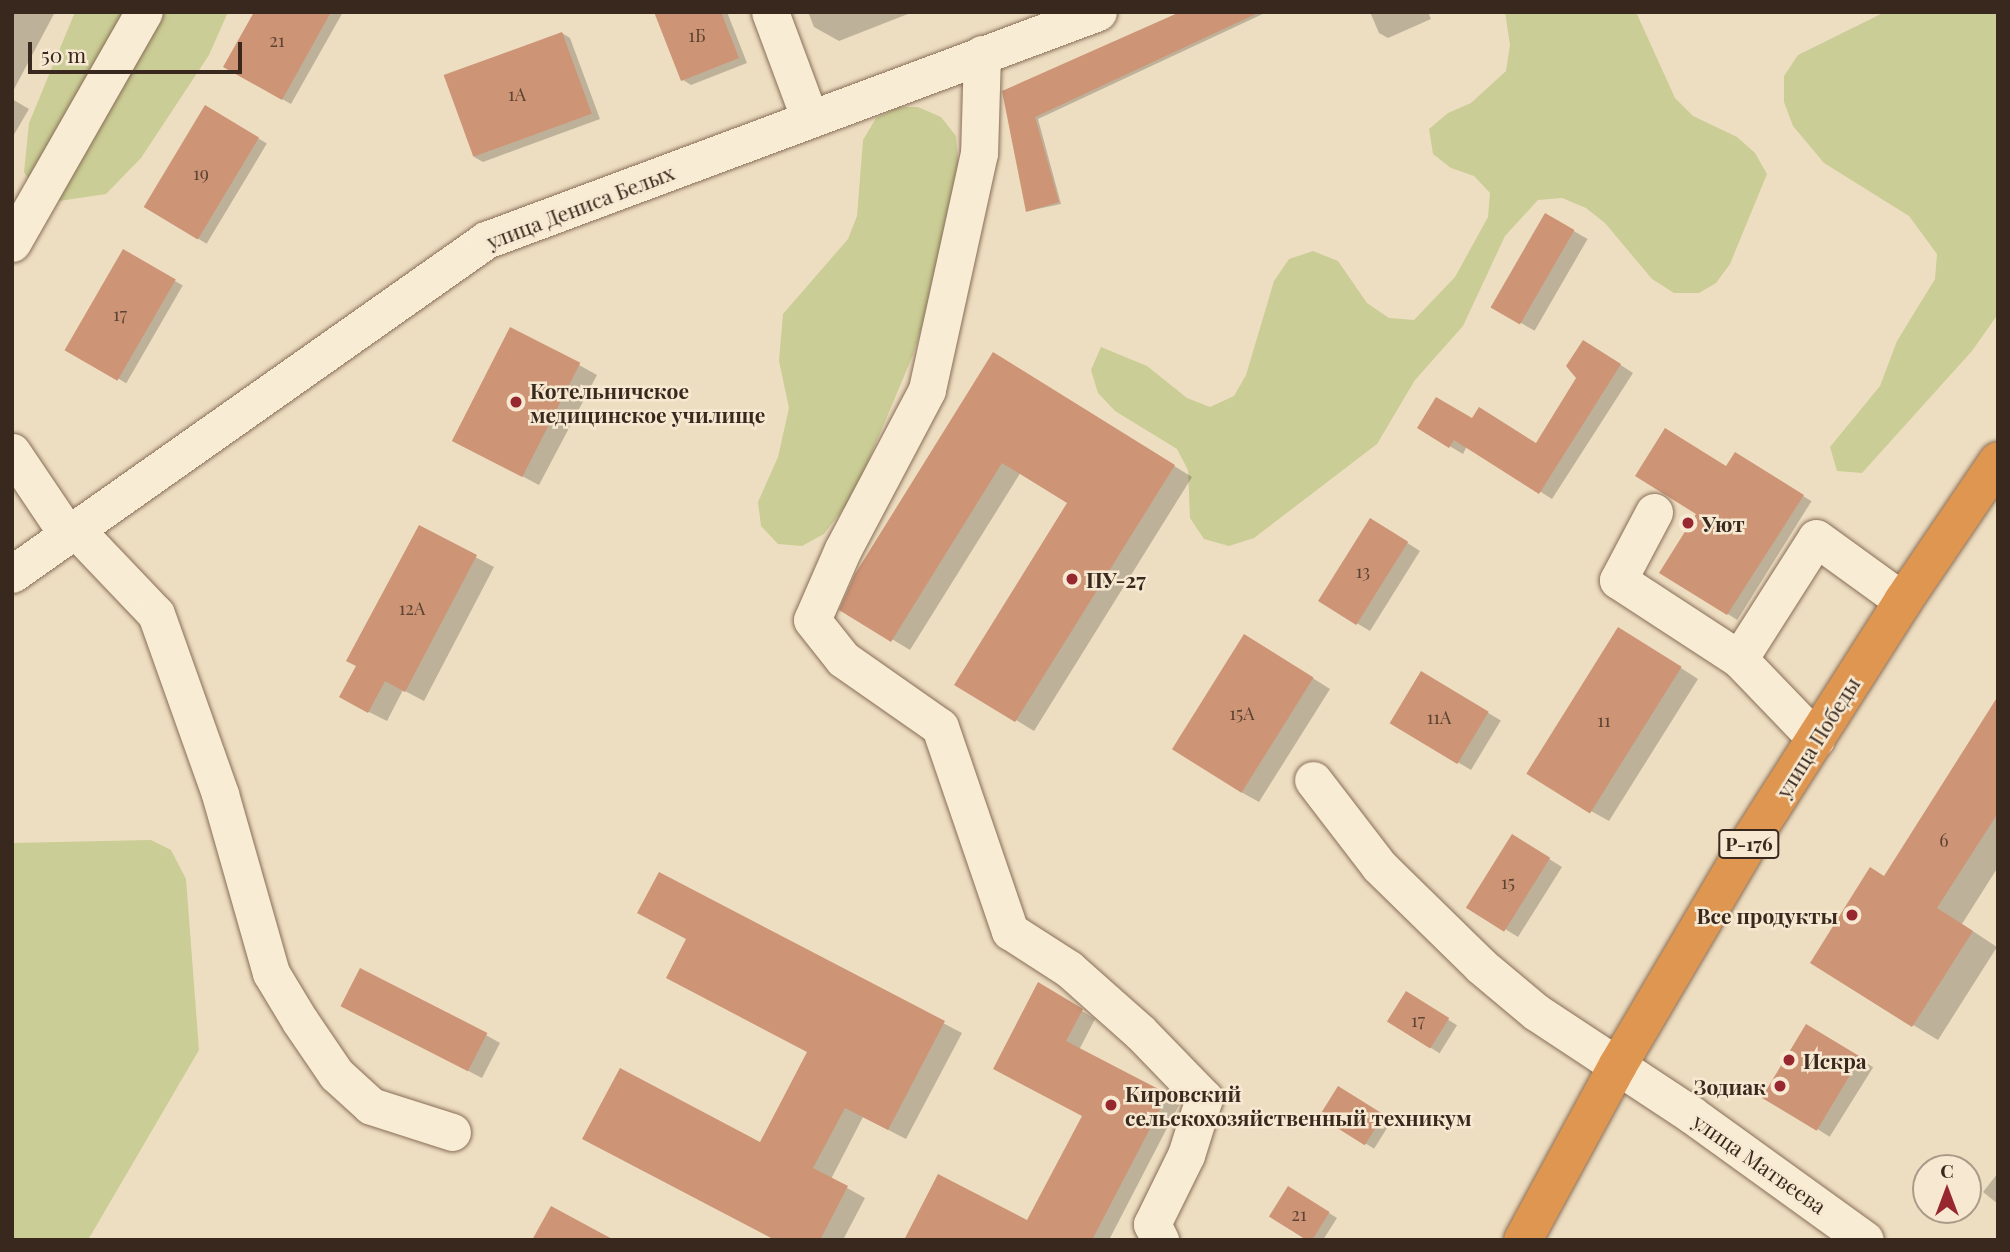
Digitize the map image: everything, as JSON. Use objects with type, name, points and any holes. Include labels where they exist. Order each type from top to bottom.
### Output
[{"type":"highway","name":"улица Победы","points":[[1523,1240],[1618,1065],[1816,739],[1903,601],[1998,461]]},
{"type":"street","points":[[12,243],[144,12]]},
{"type":"street","points":[[770,12],[809,117]]},
{"type":"street","name":"улица Дениса Белых","points":[[12,573],[486,240],[809,117],[1098,12]]},
{"type":"street","points":[[982,54],[979,153],[927,390],[843,549],[812,620],[843,659],[940,727],[1010,931],[1069,969],[1140,1032],[1204,1098],[1186,1155],[1152,1224],[1160,1240]]},
{"type":"street","points":[[12,452],[71,532],[156,614],[220,794],[271,973],[300,1021],[336,1074],[371,1106],[452,1132]]},
{"type":"street","points":[[1654,512],[1618,580],[1739,659],[1816,739]]},
{"type":"street","points":[[1739,659],[1816,538],[1903,601]]},
{"type":"street","name":"улица Матвеева","points":[[1314,780],[1379,866],[1481,966],[1536,1012],[1618,1065],[1866,1240]]},
{"type":"green space","points":[[75,12],[228,12],[209,55],[141,158],[106,194],[59,201],[36,192],[24,172],[29,123]]},
{"type":"green space","points":[[1505,12],[1636,12],[1675,98],[1693,116],[1737,137],[1755,153],[1767,174],[1730,264],[1716,283],[1699,293],[1674,293],[1652,279],[1605,223],[1586,208],[1562,198],[1538,200],[1505,236],[1463,326],[1415,380],[1377,444],[1254,538],[1229,546],[1204,539],[1190,518],[1188,470],[1177,449],[1115,411],[1098,393],[1091,370],[1101,347],[1147,366],[1187,398],[1210,407],[1234,396],[1246,375],[1274,281],[1289,259],[1313,251],[1338,261],[1367,303],[1389,318],[1414,320],[1455,277],[1488,217],[1490,193],[1474,176],[1451,168],[1433,154],[1429,129],[1448,113],[1471,103],[1506,71],[1510,45]]},
{"type":"green space","points":[[1885,12],[1998,12],[1998,314],[1972,351],[1862,473],[1837,471],[1830,447],[1880,386],[1897,341],[1935,279],[1937,254],[1909,216],[1824,163],[1793,126],[1784,102],[1784,76],[1798,55]]},
{"type":"green space","points":[[899,107],[918,107],[941,117],[956,136],[960,185],[943,258],[913,355],[854,495],[824,534],[802,546],[778,544],[761,526],[758,502],[778,457],[789,408],[779,361],[783,314],[848,239],[857,216],[863,140],[876,118]]},
{"type":"green space","points":[[151,840],[171,850],[186,879],[199,1050],[88,1240],[12,1240],[12,843]]},
{"type":"building","points":[[254,12],[331,12],[282,100],[223,67]]},
{"type":"building","points":[[654,12],[721,12],[739,58],[681,81]]},
{"type":"building","points":[[1180,12],[1260,12],[1035,117],[1059,202],[1026,212],[1002,91]]},
{"type":"building","points":[[562,32],[592,114],[473,157],[444,75]]},
{"type":"building","points":[[205,105],[259,137],[198,239],[144,207]]},
{"type":"building","points":[[1545,213],[1574,230],[1520,324],[1490,307]]},
{"type":"building","points":[[123,249],[176,280],[117,381],[65,350]]},
{"type":"building","name":"Котельничское медицинское училище","points":[[510,327],[580,363],[522,477],[452,441]]},
{"type":"building","points":[[1583,340],[1621,364],[1539,494],[1454,440],[1449,448],[1417,428],[1436,397],[1472,418],[1479,407],[1536,443],[1576,378],[1566,366]]},
{"type":"building","points":[[993,352],[1175,465],[1015,722],[954,685],[1067,503],[1002,463],[891,642],[839,610],[855,574]]},
{"type":"building","points":[[1665,428],[1726,466],[1735,452],[1804,495],[1727,615],[1659,573],[1696,514],[1635,476]]},
{"type":"building","points":[[1370,518],[1408,542],[1356,625],[1318,601]]},
{"type":"building","points":[[419,525],[477,555],[405,692],[385,681],[368,713],[339,697],[356,666],[346,661]]},
{"type":"building","points":[[1618,627],[1682,667],[1590,813],[1526,774]]},
{"type":"building","points":[[1244,634],[1314,677],[1241,793],[1172,749]]},
{"type":"building","points":[[1421,671],[1489,712],[1457,764],[1390,723]]},
{"type":"building","points":[[1998,696],[1998,813],[1937,908],[1973,931],[1912,1027],[1810,963],[1870,867],[1884,876]]},
{"type":"building","points":[[1512,834],[1550,858],[1504,932],[1466,908]]},
{"type":"building","points":[[659,872],[945,1021],[888,1130],[845,1108],[813,1168],[848,1186],[820,1240],[775,1240],[582,1139],[620,1068],[760,1142],[807,1052],[666,978],[686,939],[637,913]]},
{"type":"building","points":[[360,968],[487,1033],[468,1071],[340,1006]]},
{"type":"building","name":"Кировский сельскохозяйственный техникум","points":[[1038,982],[1083,1009],[1066,1041],[1168,1094],[1092,1240],[904,1240],[938,1174],[1027,1220],[1082,1116],[993,1069]]},
{"type":"building","points":[[1406,991],[1449,1018],[1430,1049],[1387,1022]]},
{"type":"building","points":[[1806,1024],[1861,1057],[1817,1131],[1762,1098]]},
{"type":"building","points":[[1338,1086],[1384,1115],[1365,1145],[1319,1117]]},
{"type":"building","points":[[1288,1186],[1330,1212],[1312,1240],[1306,1240],[1269,1217]]},
{"type":"building","points":[[551,1206],[614,1240],[532,1240]]},
{"type":"place","name":"Котельничское медицинское училище","points":[[516,402]]},
{"type":"place","name":"Уют","points":[[1688,523]]},
{"type":"place","name":"ПУ-27","points":[[1072,579]]},
{"type":"place","name":"Все продукты","points":[[1852,915]]},
{"type":"place","name":"Искра","points":[[1789,1060]]},
{"type":"place","name":"Зодиак","points":[[1780,1086]]},
{"type":"place","name":"Кировский сельскохозяйственный техникум","points":[[1111,1105]]}]
